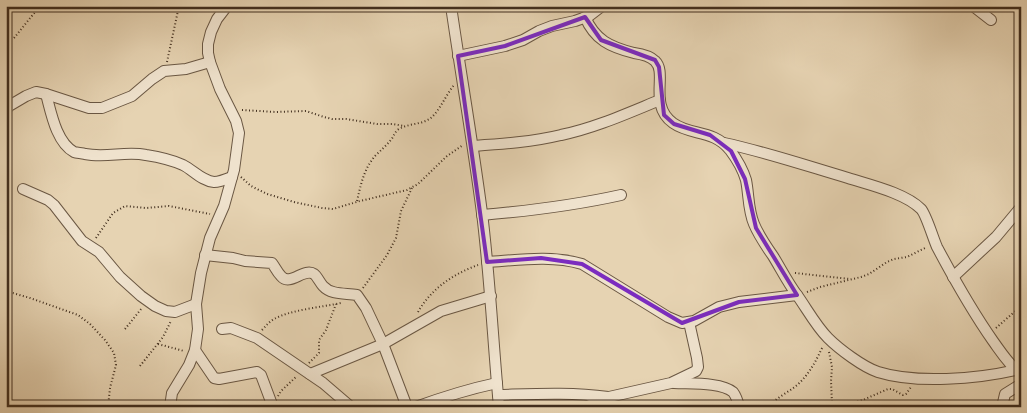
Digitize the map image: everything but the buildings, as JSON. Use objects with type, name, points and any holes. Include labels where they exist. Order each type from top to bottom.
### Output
[{"type":"street","points":[[170,407],[172,393],[189,365],[194,352],[198,329],[196,304],[201,273],[210,238],[224,206],[233,173],[239,133],[236,120],[220,89],[210,62],[208,44],[210,32],[227,6]]},
{"type":"street","points":[[451,6],[482,215],[499,407]]},
{"type":"street","points":[[458,56],[523,40],[539,30],[589,16],[602,6]]},
{"type":"street","points":[[973,6],[992,20]]},
{"type":"street","points":[[585,17],[590,29],[601,40],[618,49],[655,60],[660,68],[660,100],[664,115],[674,124],[710,135],[724,144],[731,152],[745,179],[750,216],[756,228],[827,340],[851,357],[876,371],[897,377],[923,379],[1018,372]]},
{"type":"street","points":[[6,110],[9,106],[36,92],[89,108],[102,108],[132,96],[164,71],[186,69],[210,62]]},
{"type":"street","points":[[46,94],[54,123],[65,143],[74,152],[98,156],[131,153],[146,154],[184,166],[213,182],[233,173]]},
{"type":"street","points":[[472,142],[521,142],[562,135],[609,121],[660,100]]},
{"type":"street","points":[[724,144],[805,165],[904,197],[922,210],[953,277],[988,334],[1018,372]]},
{"type":"street","points":[[23,189],[48,200],[54,205],[82,241],[99,252],[120,277],[150,302],[166,312],[176,312],[196,304]]},
{"type":"street","points":[[482,215],[518,212],[621,195]]},
{"type":"street","points":[[953,277],[996,236],[1021,207]]},
{"type":"street","points":[[206,255],[272,263],[286,280],[312,272],[327,291],[357,295],[366,308],[408,407]]},
{"type":"street","points":[[487,262],[541,258],[569,260],[582,264],[668,317],[682,323],[694,321],[719,308],[738,302],[797,295]]},
{"type":"street","points":[[307,372],[382,344],[441,311],[490,296]]},
{"type":"street","points":[[586,407],[609,397],[671,383],[696,371],[698,367],[695,346],[689,322]]},
{"type":"street","points":[[222,329],[231,328],[257,338],[280,352],[351,407]]},
{"type":"street","points":[[194,352],[214,378],[219,379],[257,372],[261,375],[273,406]]},
{"type":"street","points":[[671,383],[720,386],[733,393],[739,407]]},
{"type":"street","points":[[416,407],[472,388],[497,384]]},
{"type":"street","points":[[1002,407],[1005,394],[1021,384]]},
{"type":"street","points":[[498,396],[557,393],[609,397]]},
{"type":"path","points":[[14,38],[40,6]]},
{"type":"path","points":[[164,71],[179,6]]},
{"type":"path","points":[[357,202],[364,174],[377,154],[390,141],[397,130],[430,118],[442,104],[448,92],[461,75]]},
{"type":"path","points":[[231,109],[276,112],[306,111],[332,119],[404,126]]},
{"type":"path","points":[[233,173],[251,186],[267,194],[294,202],[333,209],[407,190],[427,176],[447,156],[472,142]]},
{"type":"path","points":[[357,295],[367,285],[396,238],[401,211],[412,187]]},
{"type":"path","points":[[90,247],[113,213],[125,206],[146,208],[169,206],[219,216]]},
{"type":"path","points":[[797,295],[869,274],[887,262],[907,257],[925,249],[935,241]]},
{"type":"path","points":[[417,315],[438,288],[448,279],[462,271],[487,262]]},
{"type":"path","points":[[781,269],[798,274],[852,280]]},
{"type":"path","points":[[6,292],[30,298],[78,315],[90,324],[105,340],[114,353],[116,364],[110,388],[108,407]]},
{"type":"path","points":[[125,329],[138,312],[150,302]]},
{"type":"path","points":[[257,338],[269,322],[276,318],[296,311],[342,303]]},
{"type":"path","points":[[273,406],[281,391],[307,372],[319,353],[319,340],[328,327],[336,304]]},
{"type":"path","points":[[988,334],[1021,306]]},
{"type":"path","points":[[140,366],[163,337],[176,312]]},
{"type":"path","points":[[827,340],[832,359],[832,404]]},
{"type":"path","points":[[768,407],[803,379],[811,369],[827,340]]},
{"type":"path","points":[[158,344],[194,352]]},
{"type":"path","points":[[781,407],[796,404],[851,403],[888,389],[903,395],[923,379]]},
{"type":"path","points":[[846,407],[851,403]]},
{"type":"highlighted area","points":[[585,17],[601,40],[655,60],[659,67],[664,115],[674,124],[710,135],[731,151],[745,179],[756,228],[797,295],[739,302],[682,323],[582,264],[541,258],[487,262],[458,56],[505,46]]}]
